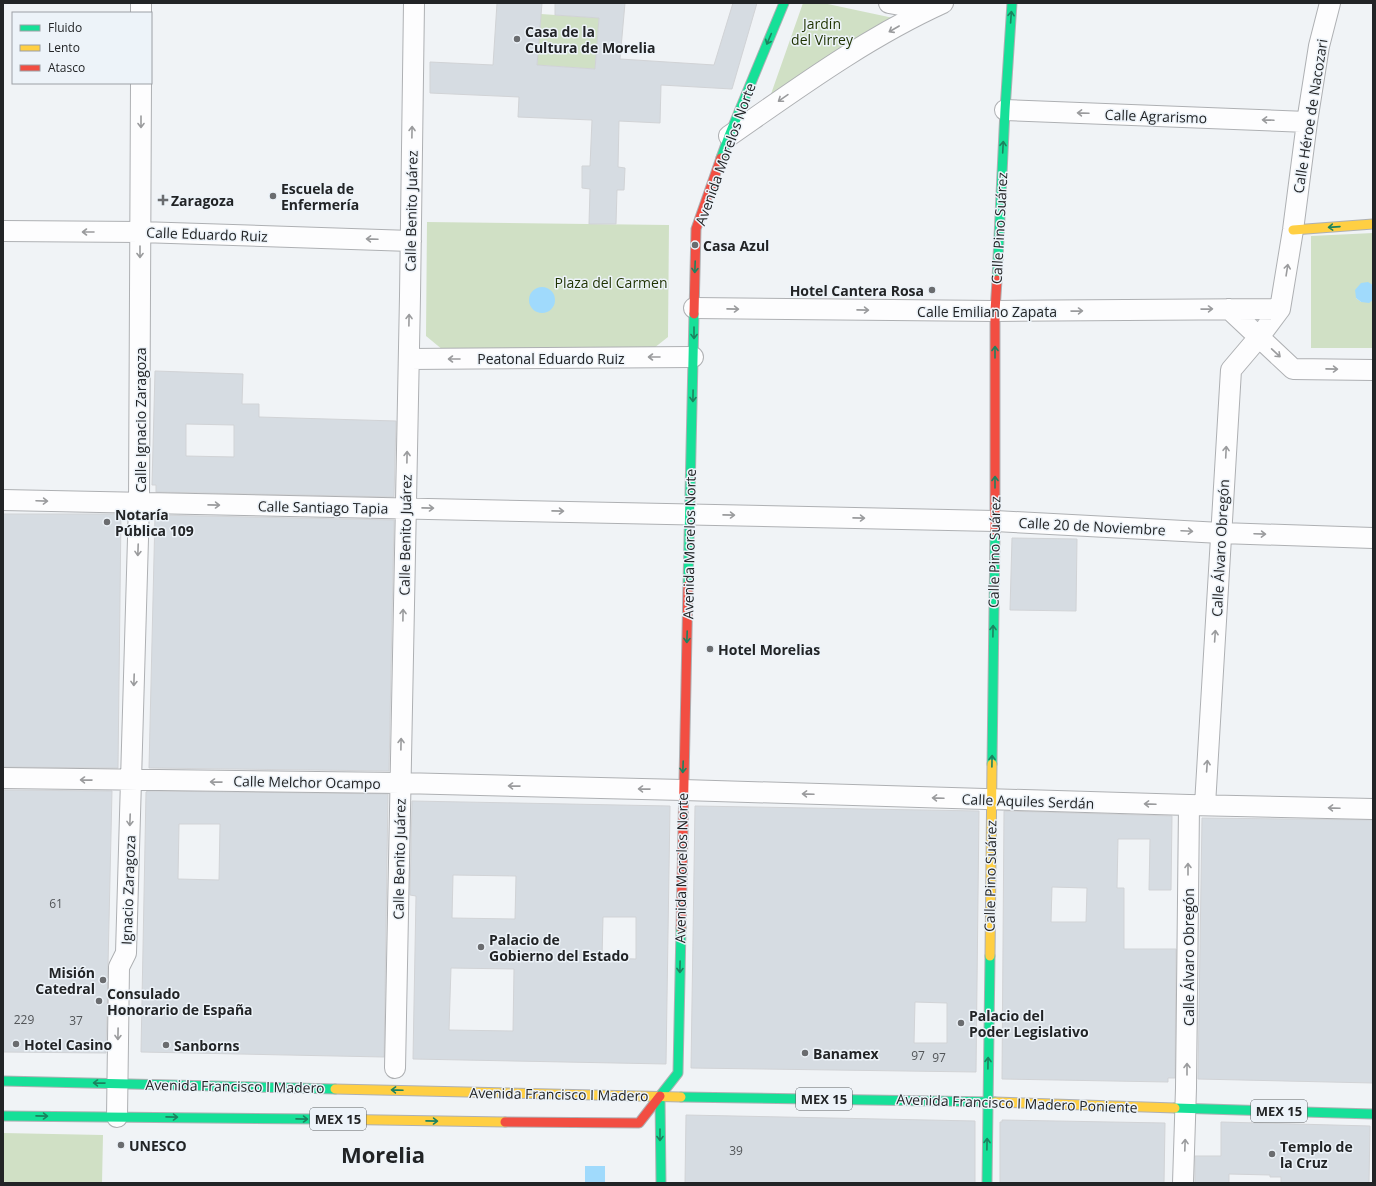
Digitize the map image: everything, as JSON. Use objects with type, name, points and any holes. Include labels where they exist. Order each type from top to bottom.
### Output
[{"type":"main road","name":"Avenida Morelos Norte","points":[[660,1096],[678,1073],[696,229],[729,136],[784,3]]},
{"type":"main road","name":"Calle Pino Suárez","points":[[987,1183],[995,521],[995,311],[1012,3]]},
{"type":"main road","points":[[1294,230],[1373,224]]},
{"type":"main road","name":"Avenida Francisco I Madero","points":[[3,1081],[660,1096]]},
{"type":"main road","points":[[660,1096],[661,1183]]},
{"type":"main road","name":"Avenida Francisco I Madero","points":[[3,1116],[639,1123],[660,1096]]},
{"type":"main road","name":"Avenida Francisco I Madero Poniente","points":[[660,1096],[988,1102],[1373,1114]]},
{"type":"street","name":"Calle Benito Juárez","points":[[395,1068],[409,359],[414,3]]},
{"type":"street","points":[[889,3],[935,6]]},
{"type":"street","name":"Calle Héroe de Nacozari","points":[[1280,309],[1294,230],[1307,122],[1319,46],[1330,3]]},
{"type":"street","points":[[729,136],[829,66],[935,6]]},
{"type":"street","name":"Calle Ignacio Zaragoza","points":[[131,781],[139,504],[141,84]]},
{"type":"street","name":"Calle Agrarismo","points":[[1005,110],[1307,122]]},
{"type":"street","name":"Calle Eduardo Ruiz","points":[[3,231],[140,232],[411,241]]},
{"type":"street","name":"Calle Emiliano Zapata","points":[[694,308],[995,311],[1280,309]]},
{"type":"street","points":[[1230,309],[1293,369],[1373,370]]},
{"type":"street","name":"Calle Álvaro Obregón","points":[[1183,1183],[1197,805],[1221,533],[1231,370],[1280,309]]},
{"type":"street","name":"Peatonal Eduardo Ruiz","points":[[409,359],[694,357]]},
{"type":"street","name":"Calle Santiago Tapia","points":[[3,500],[139,504],[690,514]]},
{"type":"street","name":"Calle 20 de Noviembre","points":[[690,514],[995,521],[1221,533],[1373,538]]},
{"type":"street","name":"Calle Melchor Ocampo","points":[[3,778],[683,790]]},
{"type":"street","name":"Ignacio Zaragoza","points":[[117,1117],[119,967],[126,953],[131,781]]},
{"type":"street","name":"Calle Aquiles Serdán","points":[[683,790],[991,800],[1373,809]]},
{"type":"green space","name":"Jardín del Virrey","points":[[803,3],[823,3],[898,19],[771,94]]},
{"type":"green space","points":[[541,14],[599,18],[595,69],[537,65]]},
{"type":"green space","name":"Plaza del Carmen","points":[[427,222],[669,225],[668,337],[649,352],[443,350],[426,336]]},
{"type":"green space","points":[[1373,233],[1373,285],[1371,284],[1356,298],[1361,302],[1373,300],[1373,348],[1311,348],[1311,236]]},
{"type":"green space","points":[[3,1133],[103,1135],[102,1183],[3,1183]]},
{"type":"water","points":[[1368,282],[1373,285],[1373,300],[1369,303],[1361,302],[1356,298],[1355,290],[1361,283]]},
{"type":"water","points":[[542,287],[551,291],[555,300],[551,309],[542,313],[533,309],[529,300],[533,291]]},
{"type":"water","points":[[585,1166],[605,1166],[605,1183],[585,1183]]},
{"type":"building","name":"Casa de la Cultura de Morelia","points":[[497,3],[542,3],[537,65],[595,69],[599,18],[555,15],[555,3],[625,3],[620,59],[714,65],[733,3],[757,3],[732,89],[661,85],[660,123],[619,121],[618,167],[625,168],[624,190],[617,190],[616,224],[589,224],[590,189],[582,188],[582,166],[590,166],[592,120],[518,117],[519,97],[430,93],[430,62],[493,65]]},
{"type":"building","points":[[155,371],[243,374],[242,404],[259,404],[259,417],[396,421],[394,497],[156,492],[156,485],[152,485]],"holes":[[[186,424],[234,425],[234,457],[186,456]]]},
{"type":"building","points":[[3,514],[121,514],[118,768],[3,767]]},
{"type":"building","points":[[155,515],[394,520],[389,771],[149,768]]},
{"type":"building","points":[[1012,538],[1077,539],[1076,611],[1010,610]]},
{"type":"building","points":[[3,790],[112,791],[106,1053],[3,1052]]},
{"type":"building","points":[[146,792],[388,794],[384,1057],[141,1052]],"holes":[[[179,824],[220,824],[219,880],[178,879]]]},
{"type":"building","points":[[412,801],[670,806],[666,1064],[413,1059],[416,896],[410,895]],"holes":[[[453,875],[516,876],[515,919],[452,918]],[[603,917],[636,917],[636,959],[602,958]],[[451,968],[514,969],[513,1031],[449,1030]]]},
{"type":"building","points":[[695,806],[979,811],[976,1072],[691,1068]],"holes":[[[915,1002],[947,1003],[947,1043],[914,1043]]]},
{"type":"building","points":[[1004,811],[1172,816],[1171,890],[1149,890],[1150,839],[1118,839],[1117,888],[1124,888],[1124,949],[1176,949],[1175,1078],[1168,1078],[1168,1082],[1002,1079]],"holes":[[[1052,887],[1087,888],[1086,922],[1051,922]]]},
{"type":"building","points":[[1202,818],[1373,820],[1373,1083],[1198,1079]]},
{"type":"building","points":[[686,1115],[975,1121],[975,1183],[685,1183]]},
{"type":"building","points":[[1002,1120],[1165,1123],[1164,1183],[1000,1183],[1000,1122],[1002,1122]]},
{"type":"building","name":"Templo de la Cruz","points":[[1221,1122],[1370,1126],[1369,1183],[1281,1183],[1281,1177],[1270,1177],[1270,1175],[1229,1174],[1229,1183],[1195,1183],[1195,1156],[1221,1156]]},
{"type":"traffic: fast","points":[[721,158],[784,3]]},
{"type":"traffic: fast","points":[[997,280],[1005,110],[1012,3]]},
{"type":"traffic: fast","points":[[688,585],[694,314]]},
{"type":"traffic: fast","points":[[992,764],[995,531]]},
{"type":"traffic: fast","points":[[661,1183],[660,1096],[678,1073],[681,928]]},
{"type":"traffic: fast","points":[[987,1183],[990,956]]},
{"type":"traffic: fast","points":[[3,1081],[335,1089]]},
{"type":"traffic: fast","points":[[681,1097],[995,1102]]},
{"type":"traffic: fast","points":[[1175,1108],[1373,1114]]},
{"type":"traffic: fast","points":[[3,1116],[320,1119]]},
{"type":"traffic: slow","points":[[1293,230],[1373,224]]},
{"type":"traffic: slow","points":[[990,956],[992,764]]},
{"type":"traffic: slow","points":[[335,1089],[681,1097]]},
{"type":"traffic: slow","points":[[995,1102],[1175,1108]]},
{"type":"traffic: slow","points":[[320,1119],[505,1122]]},
{"type":"traffic: jam","points":[[694,314],[696,229],[721,158]]},
{"type":"traffic: jam","points":[[995,531],[995,311],[997,280]]},
{"type":"traffic: jam","points":[[681,928],[688,585]]},
{"type":"traffic: jam","points":[[505,1122],[639,1123],[660,1096]]},
{"type":"place","name":"Casa de la Cultura de Morelia","points":[[517,39]]},
{"type":"place","name":"Escuela de Enfermería","points":[[273,196]]},
{"type":"place","name":"Zaragoza","points":[[163,200]]},
{"type":"place","name":"Casa Azul","points":[[695,245]]},
{"type":"place","name":"Hotel Cantera Rosa","points":[[932,290]]},
{"type":"place","name":"Notaría Pública 109","points":[[107,522]]},
{"type":"place","name":"Hotel Morelias","points":[[710,649]]},
{"type":"place","name":"Palacio de Gobierno del Estado","points":[[481,947]]},
{"type":"place","name":"Misión Catedral","points":[[103,980]]},
{"type":"place","name":"Consulado Honorario de España","points":[[99,1001]]},
{"type":"place","name":"Palacio del Poder Legislativo","points":[[961,1023]]},
{"type":"place","name":"Hotel Casino","points":[[16,1044]]},
{"type":"place","name":"Sanborns","points":[[166,1045]]},
{"type":"place","name":"Banamex","points":[[805,1053]]},
{"type":"place","name":"UNESCO","points":[[121,1145]]},
{"type":"place","name":"Templo de la Cruz","points":[[1272,1154]]},
{"type":"district","name":"Morelia","points":[[383,1154]]}]
